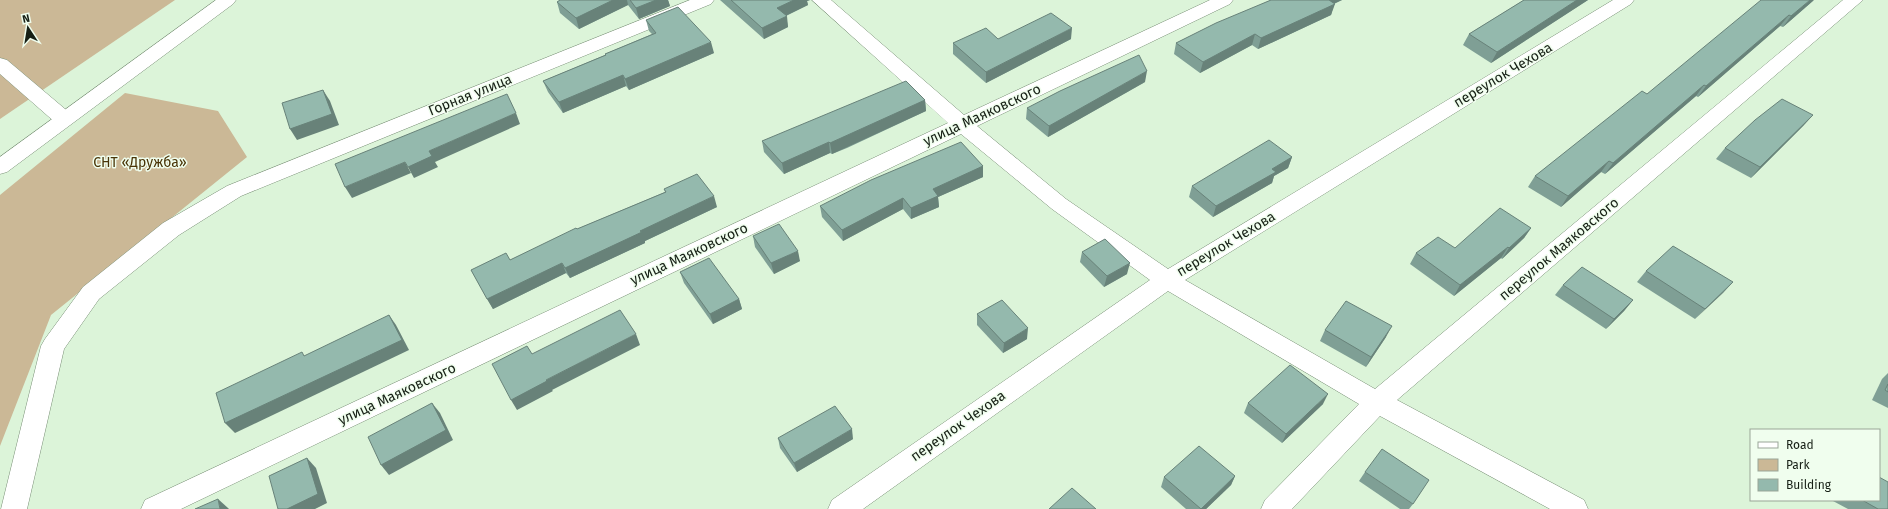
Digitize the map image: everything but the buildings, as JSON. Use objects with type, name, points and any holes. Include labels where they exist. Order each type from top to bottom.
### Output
[{"type":"street","points":[[0,167],[227,0]]},
{"type":"street","name":"Горная улица","points":[[14,509],[52,346],[91,293],[171,229],[234,191],[705,0]]},
{"type":"street","points":[[821,0],[962,124],[1059,204],[1167,280],[1377,402],[1575,509]]},
{"type":"street","name":"улица Маяковского","points":[[154,509],[1224,0]]},
{"type":"street","name":"переулок Чехова","points":[[841,509],[1167,280],[1626,0]]},
{"type":"street","name":"переулок Маяковского","points":[[1274,509],[1377,402],[1854,0]]},
{"type":"street","points":[[0,64],[64,119]]},
{"type":"green space","points":[[0,0],[175,0],[0,119]]},
{"type":"green space","name":"СНТ «Дружба»","points":[[125,93],[218,111],[247,157],[51,315],[0,446],[0,195]]}]
